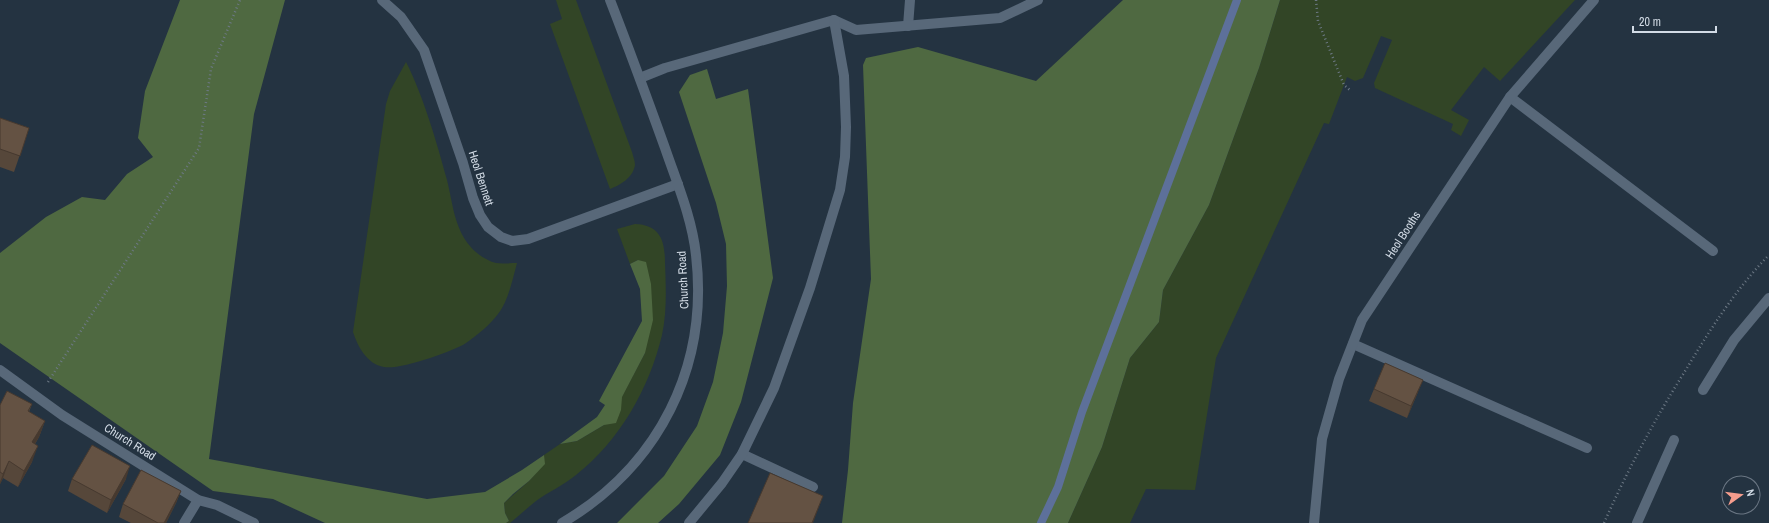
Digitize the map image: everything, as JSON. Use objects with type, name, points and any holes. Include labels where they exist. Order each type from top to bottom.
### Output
[{"type":"street","name":"Heol Bennett","points":[[382,0],[401,17],[424,50],[480,215],[488,227],[501,237],[512,241],[528,239],[678,184]]},
{"type":"street","name":"Church Road","points":[[562,523],[596,501],[616,484],[653,440],[680,389],[689,363],[698,308],[696,254],[689,220],[678,184],[640,78],[610,0]]},
{"type":"street","points":[[908,26],[910,0]]},
{"type":"street","points":[[640,78],[672,66],[834,20],[856,30],[1000,18],[1038,0]]},
{"type":"street","name":"Heol Booths","points":[[1314,523],[1322,439],[1339,379],[1362,320],[1510,97],[1594,0]]},
{"type":"street","points":[[689,523],[722,483],[742,454],[774,388],[810,288],[840,190],[845,156],[846,127],[844,76],[834,20]]},
{"type":"street","points":[[1510,97],[1713,251]]},
{"type":"street","points":[[1703,390],[1734,340],[1769,298]]},
{"type":"street","points":[[1353,344],[1587,448]]},
{"type":"street","name":"Church Road","points":[[0,370],[62,415],[198,500],[216,505],[254,523]]},
{"type":"street","points":[[1637,523],[1674,440]]},
{"type":"street","points":[[742,454],[813,487]]},
{"type":"street","points":[[184,523],[198,500]]},
{"type":"path","points":[[38,397],[199,148],[211,69],[240,0]]},
{"type":"path","points":[[1316,0],[1318,21],[1344,85],[1351,91]]},
{"type":"path","points":[[1604,523],[1659,413],[1712,326],[1751,274],[1769,255]]},
{"type":"green space","points":[[180,0],[285,0],[254,114],[209,459],[427,499],[485,492],[544,455],[545,464],[529,481],[504,503],[505,513],[509,521],[506,523],[325,523],[273,499],[213,491],[0,343],[0,253],[46,217],[82,197],[105,200],[127,174],[153,157],[138,138],[145,91]]},
{"type":"green space","points":[[556,0],[576,0],[634,158],[635,165],[632,174],[622,183],[610,189],[550,24],[562,19]]},
{"type":"green space","points":[[1123,0],[1280,0],[1259,68],[1209,205],[1163,290],[1159,322],[1130,358],[1102,447],[1068,523],[842,523],[853,403],[871,279],[863,65],[866,58],[918,47],[1036,81]]},
{"type":"green space","points":[[1280,0],[1575,0],[1500,81],[1484,67],[1451,110],[1469,120],[1461,136],[1451,130],[1453,124],[1375,88],[1374,83],[1392,40],[1381,36],[1363,78],[1355,81],[1347,77],[1329,124],[1324,123],[1216,358],[1195,490],[1146,489],[1130,523],[1068,523],[1102,447],[1130,358],[1159,322],[1163,290],[1209,205],[1259,68]]},
{"type":"green space","points":[[406,62],[418,89],[439,151],[460,231],[475,251],[489,260],[498,263],[517,263],[510,290],[502,309],[495,318],[475,337],[459,347],[426,360],[402,366],[384,367],[368,359],[361,349],[353,332],[386,104],[390,91]]},
{"type":"green space","points":[[707,69],[716,99],[748,89],[773,278],[741,402],[720,455],[679,504],[658,523],[617,523],[664,476],[697,426],[713,382],[723,333],[727,286],[726,244],[716,203],[679,92],[690,75]]},
{"type":"green space","points":[[635,224],[650,227],[659,235],[664,247],[666,281],[664,326],[656,355],[641,394],[619,430],[592,461],[571,479],[536,501],[510,523],[506,523],[509,521],[505,513],[504,503],[529,481],[544,464],[544,455],[560,444],[577,441],[604,425],[621,398],[645,353],[638,260],[630,264],[617,229]]},
{"type":"green space","points":[[638,260],[646,262],[651,284],[653,320],[645,353],[622,397],[621,410],[616,423],[604,425],[577,441],[560,444],[597,417],[605,405],[599,401],[642,321],[640,289],[630,264]]},
{"type":"building","points":[[0,118],[29,128],[20,156],[0,149]]},
{"type":"building","points":[[1385,363],[1423,380],[1411,406],[1374,389]]},
{"type":"building","points":[[7,391],[32,404],[28,411],[45,421],[32,442],[38,446],[24,471],[9,461],[3,474],[0,472],[0,405]]},
{"type":"building","points":[[92,445],[130,466],[111,500],[72,479]]},
{"type":"building","points":[[141,470],[181,491],[164,523],[158,523],[123,504]]},
{"type":"building","points":[[770,473],[823,496],[812,523],[748,523]]},
{"type":"waterway","points":[[1041,523],[1058,487],[1082,412],[1237,0]]}]
